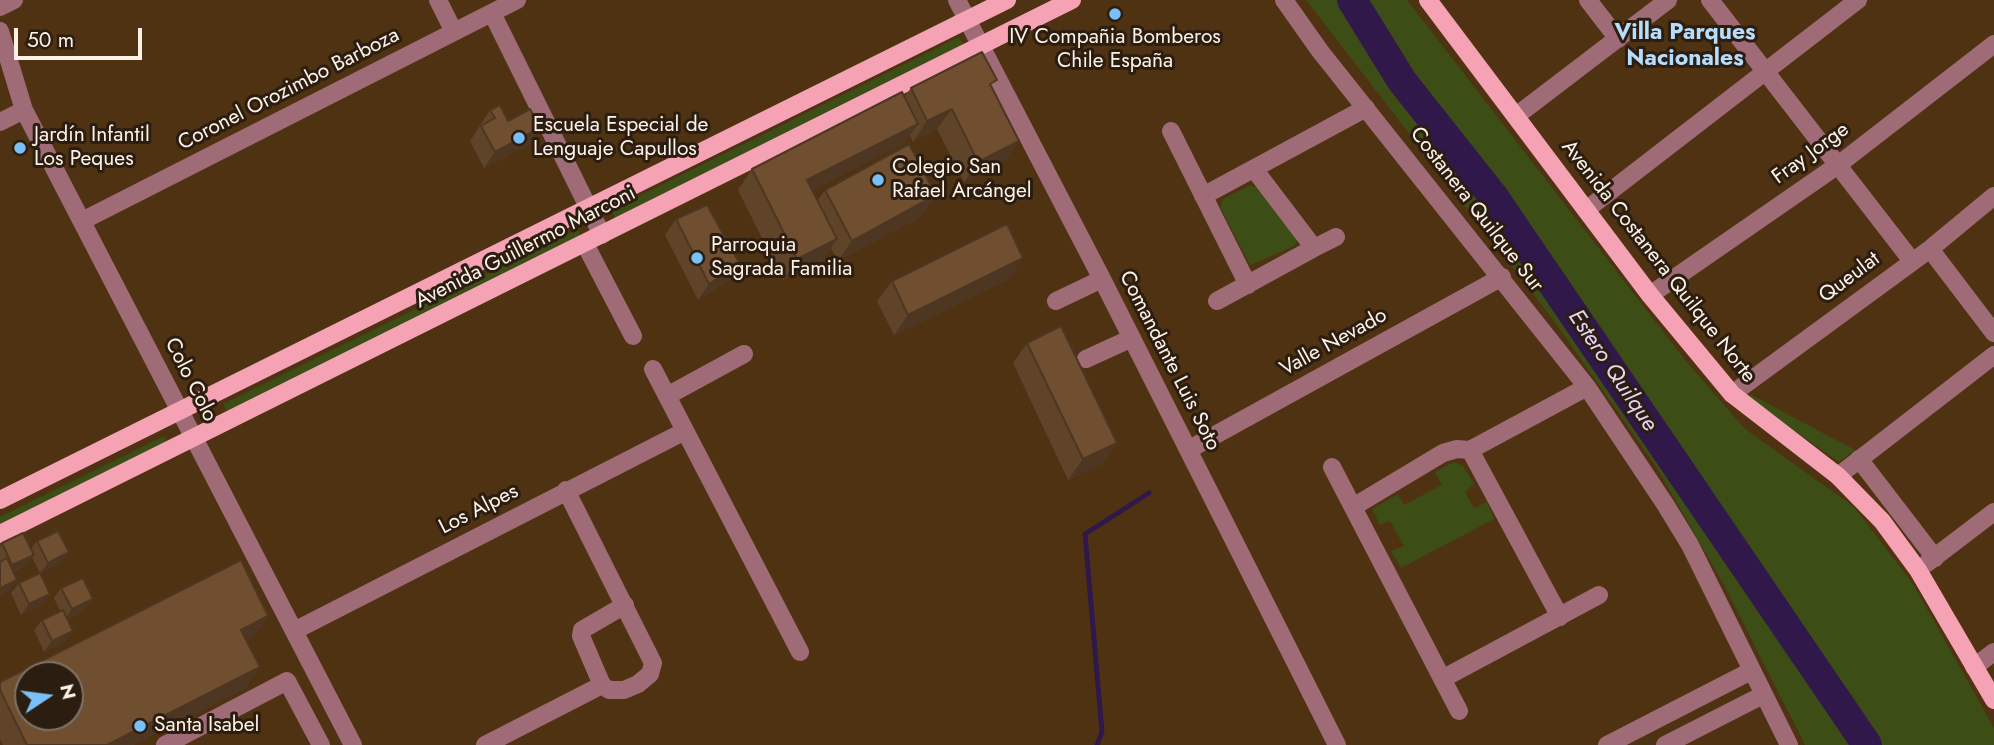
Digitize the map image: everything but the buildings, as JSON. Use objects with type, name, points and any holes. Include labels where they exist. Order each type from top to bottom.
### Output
[{"type":"main road","name":"Avenida Guillermo Marconi","points":[[0,500],[1007,0]]},
{"type":"main road","name":"Avenida Guillermo Marconi","points":[[0,534],[1072,0]]},
{"type":"main road","name":"Avenida Costanera Quilque Norte","points":[[1428,0],[1650,295],[1732,394],[1838,476],[1882,521],[1918,570],[1994,700]]},
{"type":"street","points":[[0,7],[14,0]]},
{"type":"street","points":[[438,0],[454,32]]},
{"type":"street","name":"Coronel Orozimbo Barboza","points":[[82,221],[517,0]]},
{"type":"street","name":"Comandante Luis Soto","points":[[957,0],[1102,279],[1337,745]]},
{"type":"street","name":"Costanera Quilque Sur","points":[[1284,0],[1587,387],[1665,503],[1789,745]]},
{"type":"street","points":[[1588,0],[1618,39]]},
{"type":"street","points":[[1516,117],[1668,0]]},
{"type":"street","points":[[1710,0],[1912,261]]},
{"type":"street","points":[[1586,210],[1858,0]]},
{"type":"street","points":[[492,13],[602,235]]},
{"type":"street","name":"Colo Colo","points":[[0,31],[24,110],[294,631],[349,744]]},
{"type":"street","name":"Fray Jorge","points":[[1650,295],[1838,165],[1994,44]]},
{"type":"street","points":[[1203,196],[1366,108]]},
{"type":"street","points":[[0,122],[24,110]]},
{"type":"street","points":[[1171,131],[1248,285]]},
{"type":"street","points":[[1254,169],[1314,248]]},
{"type":"street","name":"Queulat","points":[[1732,394],[1930,249],[1994,196]]},
{"type":"street","points":[[1217,301],[1336,237]]},
{"type":"street","points":[[584,244],[633,336]]},
{"type":"street","points":[[1930,249],[1994,333]]},
{"type":"street","name":"Valle Nevado","points":[[1188,450],[1502,277]]},
{"type":"street","points":[[1056,301],[1102,279]]},
{"type":"street","points":[[1086,359],[1132,338]]},
{"type":"street","points":[[667,396],[744,354]]},
{"type":"street","points":[[1838,476],[1994,355]]},
{"type":"street","points":[[653,369],[800,652]]},
{"type":"street","points":[[1353,507],[1443,453],[1457,449],[1470,450],[1587,387]]},
{"type":"street","name":"Los Alpes","points":[[294,631],[685,431]]},
{"type":"street","points":[[1470,450],[1560,617]]},
{"type":"street","points":[[1859,459],[1935,558]]},
{"type":"street","points":[[1332,467],[1459,711]]},
{"type":"street","points":[[566,490],[625,605],[653,663],[650,674],[638,684],[624,690],[609,690],[602,685],[581,636],[582,630],[625,605]]},
{"type":"street","points":[[1918,570],[1994,512]]},
{"type":"street","points":[[1442,679],[1599,596]]},
{"type":"street","points":[[1974,667],[1994,652]]},
{"type":"street","points":[[1607,745],[1630,740],[1751,671]]},
{"type":"street","points":[[165,745],[287,681],[321,745]]},
{"type":"street","points":[[485,745],[602,685]]},
{"type":"street","points":[[1665,745],[1763,695]]},
{"type":"green space","points":[[1306,0],[1407,0],[1685,360],[1744,428],[1854,507],[1913,584],[1994,728],[1994,745],[1805,745],[1724,585],[1657,468],[1554,321]]},
{"type":"green space","points":[[959,37],[964,46],[616,220],[611,210]]},
{"type":"green space","points":[[1251,185],[1260,190],[1298,239],[1294,246],[1250,265],[1220,207],[1223,199]]},
{"type":"green space","points":[[578,229],[582,238],[229,414],[223,404]]},
{"type":"green space","points":[[1750,394],[1855,450],[1839,462],[1746,397]]},
{"type":"green space","points":[[164,436],[168,445],[0,526],[0,517]]},
{"type":"green space","points":[[1454,462],[1463,466],[1474,484],[1465,492],[1474,508],[1487,502],[1494,519],[1401,568],[1391,551],[1404,546],[1390,521],[1380,525],[1372,509],[1398,494],[1404,505],[1442,485],[1435,472]]},
{"type":"waterway","name":"Estero Quilque","points":[[1352,0],[1402,81],[1493,196],[1867,745]]},
{"type":"waterway","points":[[1531,284],[1538,263]]},
{"type":"waterway","points":[[1097,745],[1102,732],[1085,534],[1149,493]]},
{"type":"place","name":"IV Compañia Bomberos Chile España","points":[[1115,14]]},
{"type":"place","name":"Escuela Especial de Lenguaje Capullos","points":[[519,138]]},
{"type":"place","name":"Jardín Infantil Los Peques","points":[[20,148]]},
{"type":"place","name":"Colegio San Rafael Arcángel","points":[[878,180]]},
{"type":"place","name":"Parroquia Sagrada Familia","points":[[697,258]]},
{"type":"place","name":"Santa Isabel","points":[[140,726]]},
{"type":"district","name":"Villa Parques Nacionales","points":[[1685,46]]}]
